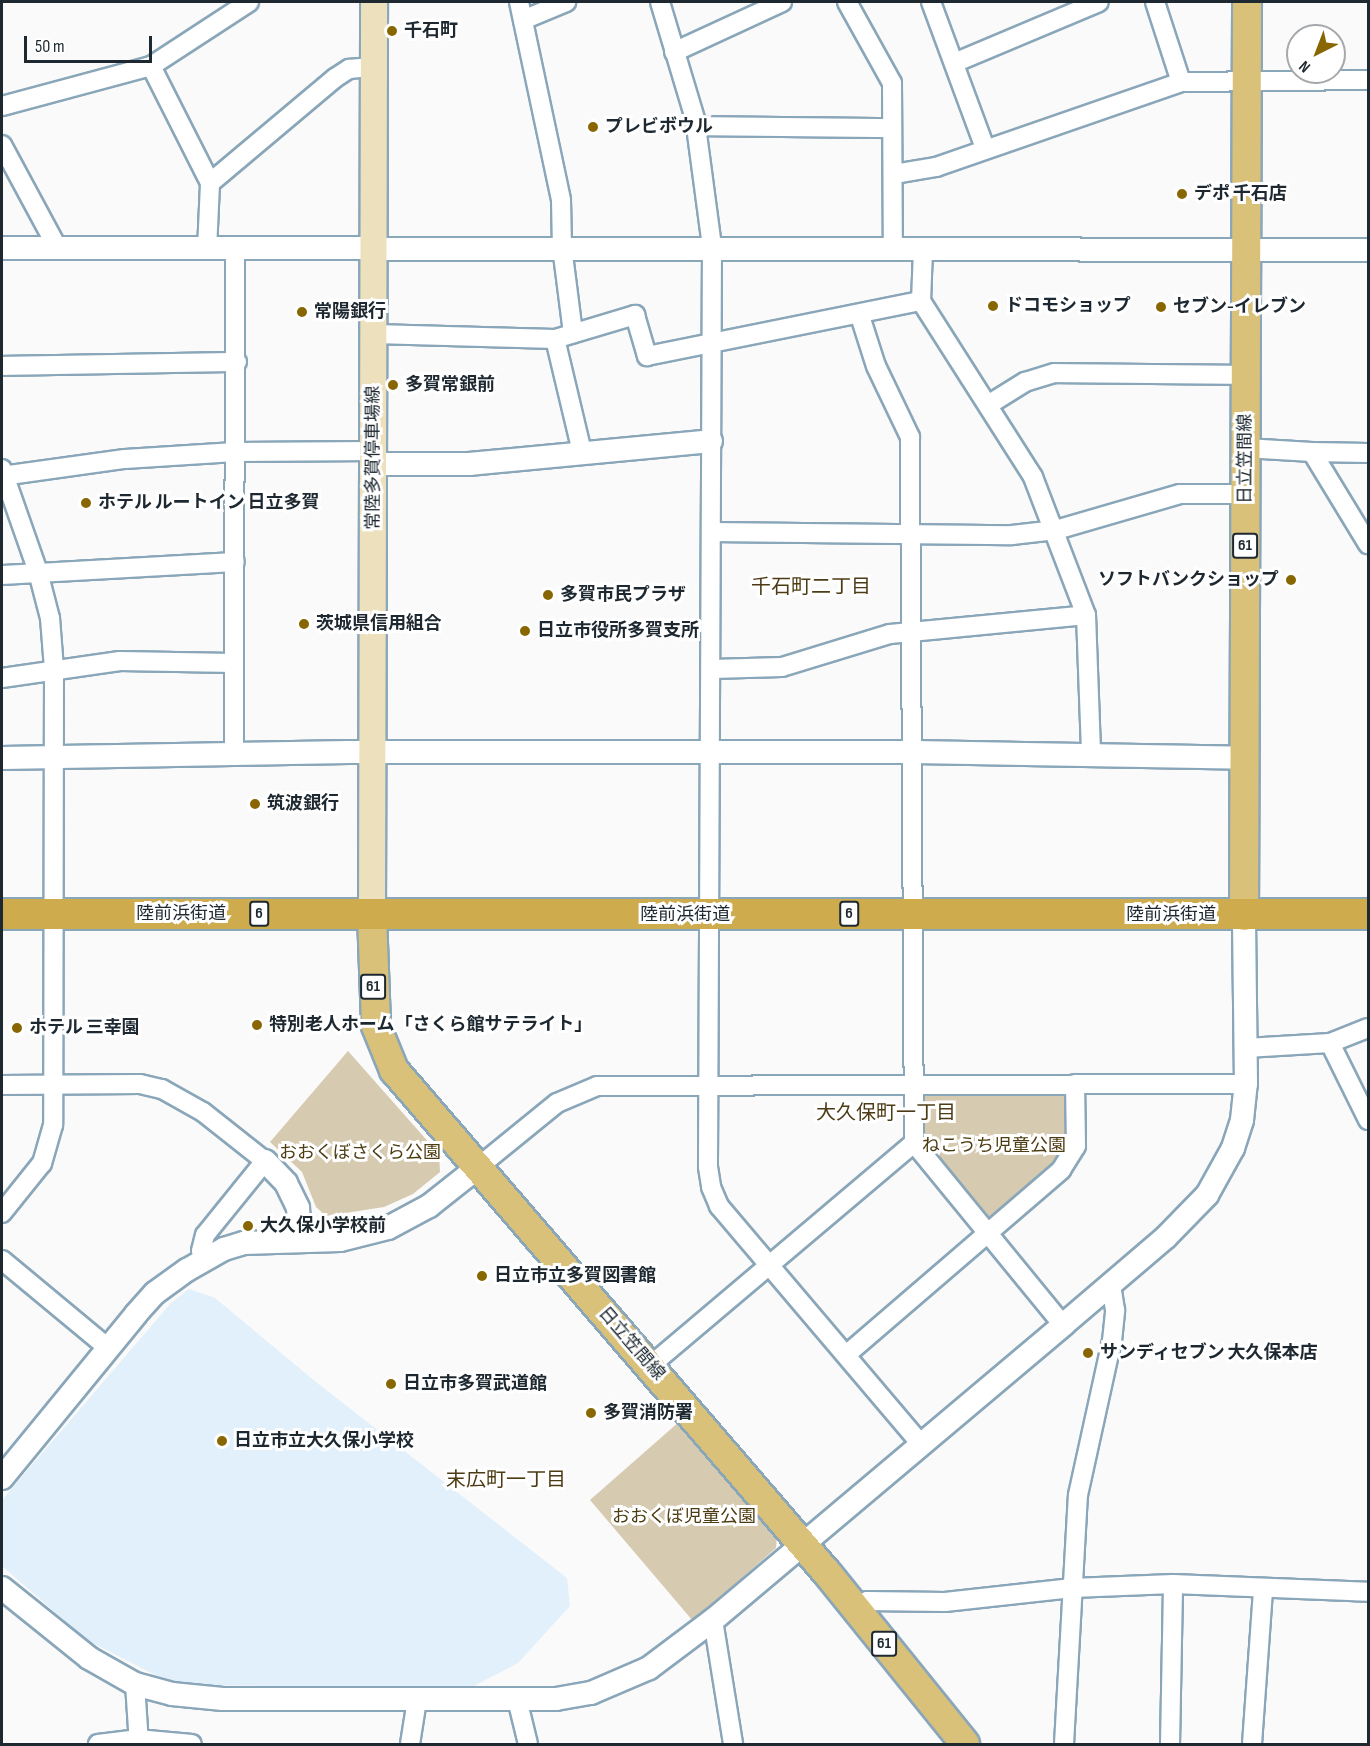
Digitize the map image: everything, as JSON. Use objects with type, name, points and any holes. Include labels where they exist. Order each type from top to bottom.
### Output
[{"type":"highway","name":"陸前浜街道","points":[[2,914],[710,916],[913,913],[1245,916],[1368,914]]},
{"type":"main road","name":"常陸多賀停車場線","points":[[372,915],[374,2]]},
{"type":"main road","name":"日立笠間線","points":[[1245,916],[1246,2]]},
{"type":"main road","name":"日立笠間線","points":[[372,915],[373,1002],[383,1049],[409,1088],[856,1608],[965,1744]]},
{"type":"street","points":[[2,106],[151,66],[249,2]]},
{"type":"street","points":[[519,2],[561,200],[562,247],[573,333]]},
{"type":"street","points":[[523,20],[566,2]]},
{"type":"street","points":[[660,2],[696,126],[712,246],[712,669],[708,1167],[711,1187],[719,1206],[920,1443]]},
{"type":"street","points":[[674,52],[782,2]]},
{"type":"street","points":[[847,2],[892,83],[893,248]]},
{"type":"street","points":[[931,2],[985,148]]},
{"type":"street","points":[[954,63],[1098,2]]},
{"type":"street","points":[[1155,2],[1181,82]]},
{"type":"street","points":[[151,66],[210,183],[207,250]]},
{"type":"street","points":[[210,183],[335,78],[349,69],[374,67]]},
{"type":"street","points":[[894,174],[936,167],[985,148],[1181,82],[1368,80]]},
{"type":"street","points":[[696,126],[892,128]]},
{"type":"street","points":[[2,145],[58,249]]},
{"type":"street","points":[[2,248],[207,250],[712,246],[923,250],[1368,249]]},
{"type":"street","points":[[234,755],[237,363],[235,249]]},
{"type":"street","points":[[923,250],[921,301],[1033,477],[1056,530],[1086,615],[1091,754]]},
{"type":"street","points":[[374,334],[555,339],[634,315],[647,356],[860,316],[921,301]]},
{"type":"street","points":[[860,316],[876,366],[910,436],[914,752],[914,1143],[1063,1325]]},
{"type":"street","points":[[555,339],[582,452]]},
{"type":"street","points":[[2,366],[237,363]]},
{"type":"street","points":[[988,405],[1025,382],[1055,373],[1246,375]]},
{"type":"street","points":[[2,1213],[31,1180],[50,1144],[53,1083],[51,755],[54,669],[50,618],[38,572],[2,474],[125,459],[235,452],[469,464],[711,441]]},
{"type":"street","points":[[1245,448],[1368,453]]},
{"type":"street","points":[[1312,452],[1368,544]]},
{"type":"street","points":[[711,532],[1012,535],[1056,530],[1180,494],[1246,494]]},
{"type":"street","points":[[2,575],[234,562]]},
{"type":"street","points":[[712,669],[782,667],[868,638],[1086,615]]},
{"type":"street","points":[[2,678],[120,661],[233,663]]},
{"type":"street","points":[[2,758],[51,755],[374,752],[914,752],[1245,758]]},
{"type":"street","points":[[2,1588],[89,1658],[135,1684],[172,1694],[214,1699],[517,1699],[591,1693],[621,1681],[678,1649],[713,1620],[1166,1237],[1212,1187],[1233,1148],[1246,1084],[1245,916]]},
{"type":"street","points":[[1245,1048],[1330,1043],[1368,1028]]},
{"type":"street","points":[[1330,1043],[1368,1120]]},
{"type":"street","points":[[2,1085],[140,1084],[162,1089],[203,1112],[265,1161],[286,1183],[298,1208],[300,1238]]},
{"type":"street","points":[[846,1355],[1061,1170],[1076,1146],[1076,1084]]},
{"type":"street","points":[[2,1478],[155,1293],[204,1258],[244,1244],[300,1238],[340,1240],[388,1228],[429,1206],[557,1103],[597,1086],[1246,1084]]},
{"type":"street","points":[[650,1366],[771,1267],[914,1143]]},
{"type":"street","points":[[204,1258],[201,1251],[205,1234],[265,1161]]},
{"type":"street","points":[[2,1260],[108,1348]]},
{"type":"street","points":[[1064,1744],[1078,1495],[1112,1341],[1115,1310],[1111,1284]]},
{"type":"street","points":[[1170,1744],[1173,1584]]},
{"type":"street","points":[[856,1608],[867,1601],[945,1602],[1072,1588],[1173,1584],[1263,1590],[1368,1592]]},
{"type":"street","points":[[1252,1744],[1263,1590]]},
{"type":"street","points":[[713,1620],[733,1744]]},
{"type":"street","points":[[135,1684],[138,1742]]},
{"type":"street","points":[[517,1699],[528,1744]]},
{"type":"street","points":[[410,1744],[417,1700]]},
{"type":"street","points":[[98,1744],[138,1742],[192,1744]]},
{"type":"shaded area","name":"日立市立大久保小学校","points":[[189,1289],[215,1298],[316,1382],[567,1578],[570,1606],[518,1663],[470,1688],[187,1685],[157,1676],[87,1640],[2,1566],[2,1500],[171,1303]]},
{"type":"green space","name":"おおくぼさくら公園","points":[[348,1051],[439,1154],[440,1172],[413,1194],[384,1207],[326,1216],[316,1207],[302,1172],[270,1142]]},
{"type":"green space","name":"ねこうち児童公園","points":[[1057,1089],[1071,1102],[1066,1147],[1052,1170],[994,1220],[985,1222],[920,1144],[919,1101],[927,1094]]},
{"type":"green space","name":"おおくぼ児童公園","points":[[680,1421],[777,1534],[776,1548],[693,1621],[590,1500]]},
{"type":"place","name":"千石町","points":[[392,31]]},
{"type":"place","name":"プレビボウル","points":[[593,127]]},
{"type":"place","name":"デポ 千石店","points":[[1182,194]]},
{"type":"place","name":"ドコモショップ","points":[[993,306]]},
{"type":"place","name":"セブン-イレブン","points":[[1161,307]]},
{"type":"place","name":"常陽銀行","points":[[302,312]]},
{"type":"place","name":"多賀常銀前","points":[[393,385]]},
{"type":"place","name":"ホテル ルートイン 日立多賀","points":[[86,503]]},
{"type":"place","name":"ソフトバンクショップ","points":[[1291,580]]},
{"type":"place","name":"多賀市民プラザ","points":[[548,595]]},
{"type":"place","name":"茨城県信用組合","points":[[304,624]]},
{"type":"place","name":"日立市役所多賀支所","points":[[525,631]]},
{"type":"place","name":"筑波銀行","points":[[255,804]]},
{"type":"place","name":"特別老人ホーム「さくら館サテライト」","points":[[257,1025]]},
{"type":"place","name":"ホテル 三幸園","points":[[17,1028]]},
{"type":"place","name":"大久保小学校前","points":[[248,1226]]},
{"type":"place","name":"日立市立多賀図書館","points":[[482,1276]]},
{"type":"place","name":"サンディセブン 大久保本店","points":[[1088,1353]]},
{"type":"place","name":"日立市多賀武道館","points":[[391,1384]]},
{"type":"place","name":"多賀消防署","points":[[591,1413]]},
{"type":"place","name":"日立市立大久保小学校","points":[[222,1441]]},
{"type":"district","name":"千石町二丁目","points":[[811,587]]},
{"type":"district","name":"大久保町一丁目","points":[[886,1113]]},
{"type":"district","name":"末広町一丁目","points":[[506,1480]]}]
